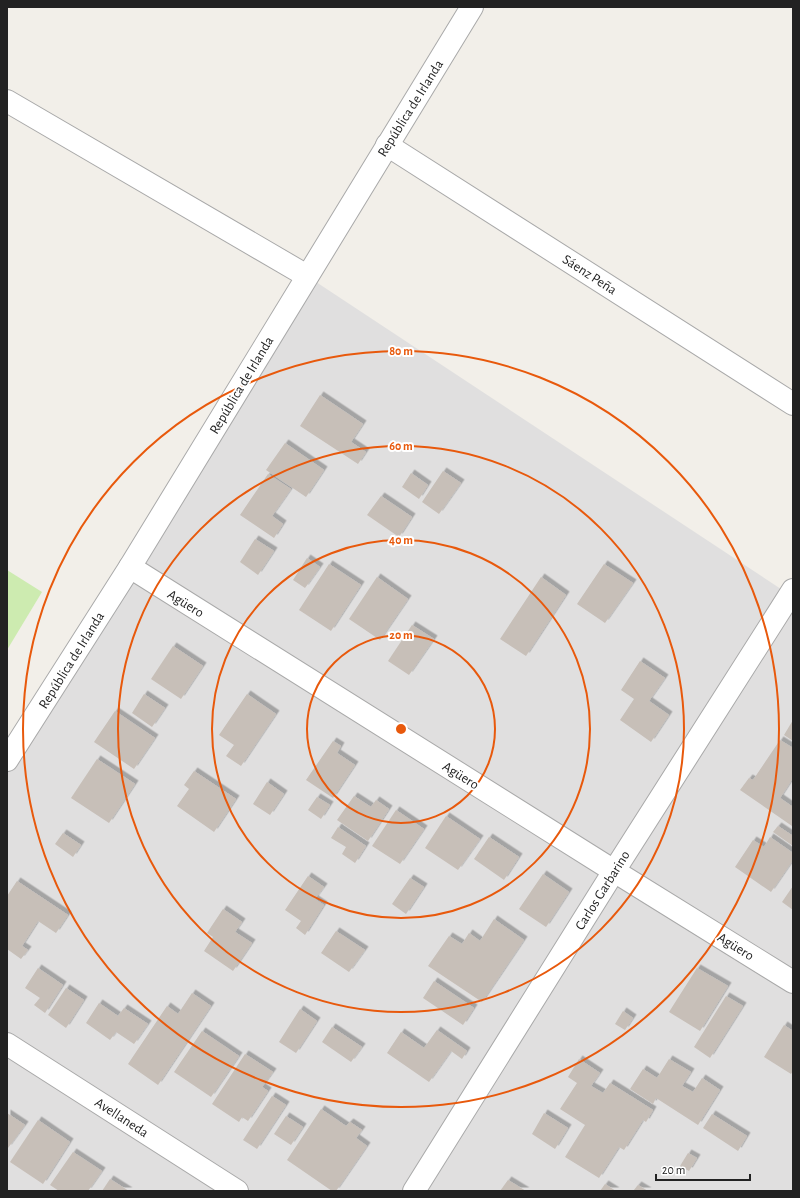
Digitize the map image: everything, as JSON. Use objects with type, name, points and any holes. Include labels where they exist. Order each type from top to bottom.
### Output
[{"type":"street","name":"República de Irlanda","points":[[7,760],[130,567],[472,7]]},
{"type":"street","points":[[7,101],[307,276]]},
{"type":"street","name":"Sáenz Peña","points":[[387,145],[793,404]]},
{"type":"street","name":"Agüero","points":[[130,567],[793,982]]},
{"type":"street","name":"Carlos Garbarino","points":[[414,1191],[614,871],[793,590]]},
{"type":"street","name":"Avellaneda","points":[[7,1044],[237,1191]]},
{"type":"shaded area","points":[[307,276],[793,597],[793,1191],[7,1191],[7,760]]},
{"type":"green space","points":[[7,570],[42,592],[7,650]]},
{"type":"building","points":[[320,395],[363,424],[351,442],[366,452],[358,464],[300,426]]},
{"type":"building","points":[[285,443],[324,470],[306,497],[266,470]]},
{"type":"building","points":[[443,471],[461,483],[439,514],[422,502]]},
{"type":"building","points":[[411,473],[428,485],[419,499],[402,487]]},
{"type":"building","points":[[268,474],[291,489],[272,516],[283,524],[274,538],[240,515]]},
{"type":"building","points":[[381,496],[412,517],[399,537],[367,515]]},
{"type":"building","points":[[255,539],[274,551],[258,575],[240,562]]},
{"type":"building","points":[[307,558],[320,567],[305,588],[293,580]]},
{"type":"building","points":[[329,564],[361,585],[331,631],[299,610]]},
{"type":"building","points":[[604,564],[633,583],[605,623],[577,604]]},
{"type":"building","points":[[377,577],[408,599],[380,640],[349,619]]},
{"type":"building","points":[[541,577],[566,595],[526,656],[500,639]]},
{"type":"building","points":[[412,625],[434,639],[409,675],[388,661]]},
{"type":"building","points":[[173,646],[203,666],[181,699],[151,679]]},
{"type":"building","points":[[640,661],[665,678],[649,701],[669,715],[651,742],[620,720],[634,699],[621,690]]},
{"type":"building","points":[[144,694],[165,708],[152,727],[132,713]]},
{"type":"building","points":[[247,694],[276,714],[241,766],[226,756],[234,745],[219,735]]},
{"type":"building","points":[[115,711],[155,738],[134,769],[94,742]]},
{"type":"building","points":[[793,720],[793,741],[784,735]]},
{"type":"building","points":[[780,740],[793,748],[793,778],[780,798],[793,807],[792,826],[740,790],[749,778],[753,780]]},
{"type":"building","points":[[333,741],[341,746],[337,753],[355,765],[333,798],[306,780]]},
{"type":"building","points":[[97,759],[135,784],[109,823],[71,798]]},
{"type":"building","points":[[194,771],[236,799],[214,832],[177,806],[189,789],[184,785]]},
{"type":"building","points":[[267,782],[284,794],[270,815],[253,804]]},
{"type":"building","points":[[354,796],[371,807],[376,800],[389,809],[368,841],[337,820]]},
{"type":"building","points":[[317,797],[330,805],[321,819],[308,810]]},
{"type":"building","points":[[396,810],[424,829],[400,864],[372,846]]},
{"type":"building","points":[[446,816],[480,839],[458,870],[425,848]]},
{"type":"building","points":[[778,826],[793,836],[793,846],[773,832]]},
{"type":"building","points":[[338,827],[366,846],[355,863],[342,854],[346,847],[331,838]]},
{"type":"building","points":[[63,833],[81,845],[73,857],[55,844]]},
{"type":"building","points":[[489,837],[519,857],[504,880],[474,859]]},
{"type":"building","points":[[770,837],[793,853],[793,860],[771,892],[735,867],[753,840],[764,847]]},
{"type":"building","points":[[543,874],[569,892],[546,927],[519,909]]},
{"type":"building","points":[[308,876],[324,887],[315,899],[324,905],[305,935],[296,928],[301,921],[285,910]]},
{"type":"building","points":[[410,878],[424,887],[406,914],[392,904]]},
{"type":"building","points":[[17,881],[68,915],[56,933],[38,921],[22,946],[28,950],[21,959],[7,949],[7,896]]},
{"type":"building","points":[[793,886],[793,910],[782,902]]},
{"type":"building","points":[[223,909],[242,922],[235,932],[252,943],[233,971],[204,951],[213,937],[207,933]]},
{"type":"building","points":[[494,919],[524,940],[482,1002],[428,966],[449,936],[462,944],[469,933],[480,941]]},
{"type":"building","points":[[336,931],[365,950],[349,972],[321,953]]},
{"type":"building","points":[[38,968],[63,985],[45,1013],[34,1005],[40,998],[25,988]]},
{"type":"building","points":[[697,968],[728,986],[700,1031],[669,1012]]},
{"type":"building","points":[[434,981],[474,1008],[463,1025],[423,998]]},
{"type":"building","points":[[66,988],[84,1000],[66,1028],[48,1015]]},
{"type":"building","points":[[192,993],[211,1006],[158,1085],[128,1064],[167,1006],[178,1014]]},
{"type":"building","points":[[726,996],[743,1006],[710,1058],[694,1047]]},
{"type":"building","points":[[99,1003],[118,1016],[124,1008],[148,1024],[134,1044],[116,1032],[110,1040],[86,1023]]},
{"type":"building","points":[[300,1009],[317,1021],[296,1053],[279,1042]]},
{"type":"building","points":[[623,1011],[633,1018],[625,1030],[615,1024]]},
{"type":"building","points":[[784,1025],[793,1031],[793,1071],[791,1074],[764,1057]]},
{"type":"building","points":[[332,1027],[362,1047],[351,1062],[322,1042]]},
{"type":"building","points":[[437,1030],[467,1051],[462,1059],[451,1051],[429,1082],[387,1053],[401,1032],[424,1048]]},
{"type":"building","points":[[202,1031],[239,1056],[211,1097],[174,1072]]},
{"type":"building","points":[[245,1054],[273,1072],[262,1087],[268,1091],[248,1121],[242,1117],[239,1122],[212,1104]]},
{"type":"building","points":[[579,1059],[600,1073],[591,1086],[603,1093],[610,1083],[653,1110],[646,1122],[643,1120],[624,1150],[619,1147],[599,1178],[565,1157],[585,1125],[560,1109],[577,1083],[568,1077]]},
{"type":"building","points":[[669,1059],[691,1072],[682,1086],[693,1092],[702,1078],[720,1090],[698,1125],[656,1098],[653,1104],[630,1089],[643,1069],[657,1078]]},
{"type":"building","points":[[272,1096],[286,1105],[257,1149],[243,1140]]},
{"type":"building","points":[[321,1109],[346,1126],[350,1122],[362,1130],[356,1138],[367,1146],[336,1191],[332,1191],[287,1160]]},
{"type":"building","points":[[7,1113],[25,1125],[8,1148],[7,1147]]},
{"type":"building","points":[[544,1113],[568,1128],[555,1149],[532,1134]]},
{"type":"building","points":[[712,1114],[747,1136],[738,1151],[703,1128]]},
{"type":"building","points":[[286,1116],[303,1127],[291,1145],[274,1134]]},
{"type":"building","points":[[38,1120],[70,1142],[43,1184],[10,1162]]},
{"type":"building","points":[[73,1152],[102,1171],[88,1191],[59,1191],[50,1185]]},
{"type":"building","points":[[688,1153],[697,1158],[689,1171],[680,1166]]},
{"type":"building","points":[[110,1179],[129,1191],[102,1191]]},
{"type":"building","points":[[508,1180],[526,1191],[500,1191]]},
{"type":"building","points":[[605,1184],[616,1191],[600,1191]]},
{"type":"building","points":[[638,1185],[648,1191],[633,1191]]}]
